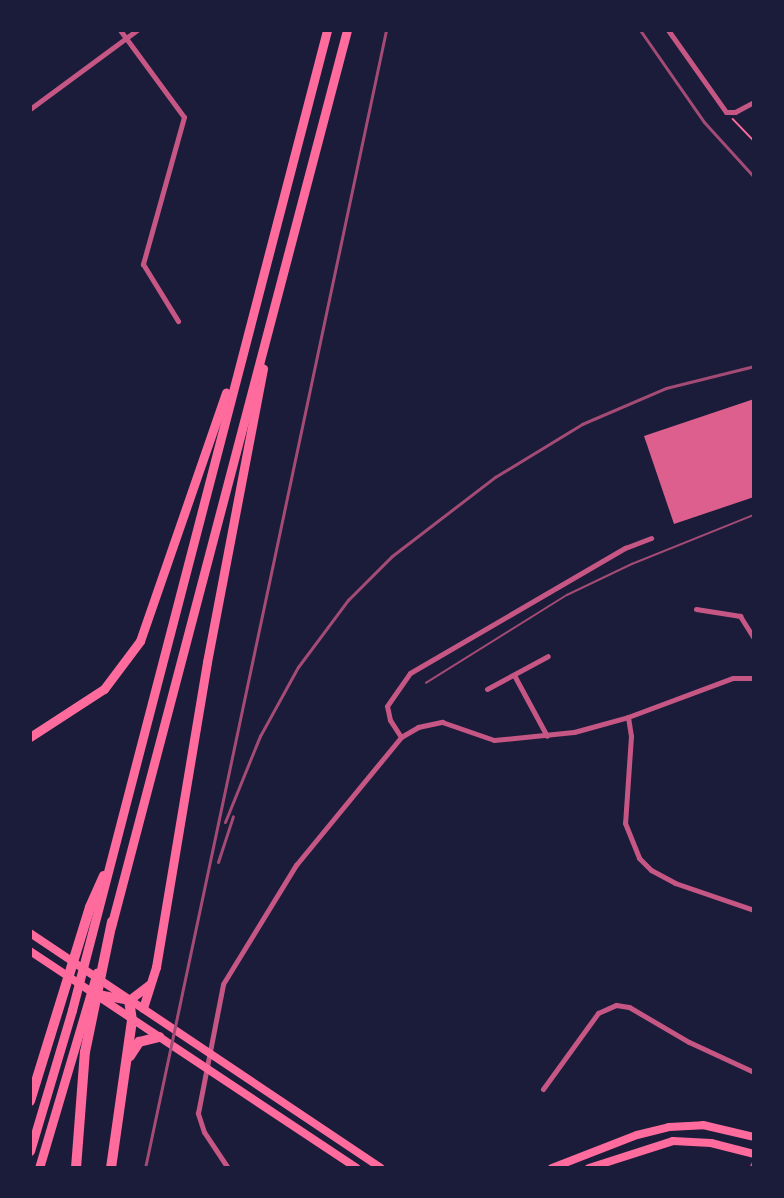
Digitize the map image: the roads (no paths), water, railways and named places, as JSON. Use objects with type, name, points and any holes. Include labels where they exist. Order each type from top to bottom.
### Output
[{"type":"highway","points":[[30,1151],[67,1028],[104,876],[327,30]]},
{"type":"highway","points":[[39,1168],[112,922],[347,30]]},
{"type":"highway","points":[[30,737],[104,689],[140,641],[158,597],[257,298]]},
{"type":"highway","points":[[143,1008],[152,981],[224,568],[258,400],[267,333]]},
{"type":"highway","points":[[30,1101],[90,907],[104,876]]},
{"type":"highway","points":[[76,1168],[85,1052],[112,922]]},
{"type":"highway","points":[[93,993],[119,1000],[143,993],[152,981]]},
{"type":"highway","points":[[111,1168],[127,1071],[132,1021],[119,1000]]},
{"type":"highway","points":[[127,1071],[135,1046],[148,1038],[161,1038]]},
{"type":"main road","points":[[30,933],[119,1000],[143,1008],[381,1168]]},
{"type":"main road","points":[[30,951],[93,993]]},
{"type":"main road","points":[[119,1000],[132,1021],[356,1168]]},
{"type":"main road","points":[[552,1168],[637,1135],[669,1127],[704,1125],[754,1137]]},
{"type":"main road","points":[[589,1168],[673,1141],[711,1143],[754,1154]]},
{"type":"street","points":[[120,30],[184,117],[142,264],[178,321]]},
{"type":"street","points":[[30,109],[137,30]]},
{"type":"street","points":[[668,30],[726,112],[735,112],[754,102]]},
{"type":"street","points":[[401,737],[390,720],[387,706],[410,673],[625,548],[651,538]]},
{"type":"street","points":[[696,609],[740,616],[754,638]]},
{"type":"street","points":[[487,689],[548,656]]},
{"type":"street","points":[[514,675],[547,736]]},
{"type":"street","points":[[228,1168],[199,1120],[202,1079],[227,977],[296,865],[401,737],[418,727],[442,722],[494,740],[547,736],[628,717],[733,678],[754,678]]},
{"type":"street","points":[[628,717],[632,736],[625,823],[639,858],[651,870],[675,883],[754,910]]},
{"type":"street","points":[[543,1089],[598,1013],[616,1005],[629,1007],[697,1046],[754,1072]]},
{"type":"street","points":[[751,1168],[754,1162]]},
{"type":"tram line","points":[[426,683],[567,595],[632,564],[754,515]]},
{"type":"railway","points":[[145,1168],[386,30]]},
{"type":"railway","points":[[640,30],[704,122],[754,177]]},
{"type":"railway","points":[[225,822],[260,736],[298,667],[348,600],[392,556],[495,477],[582,424],[666,388],[754,366]]},
{"type":"railway","points":[[218,862],[233,816]]}]
